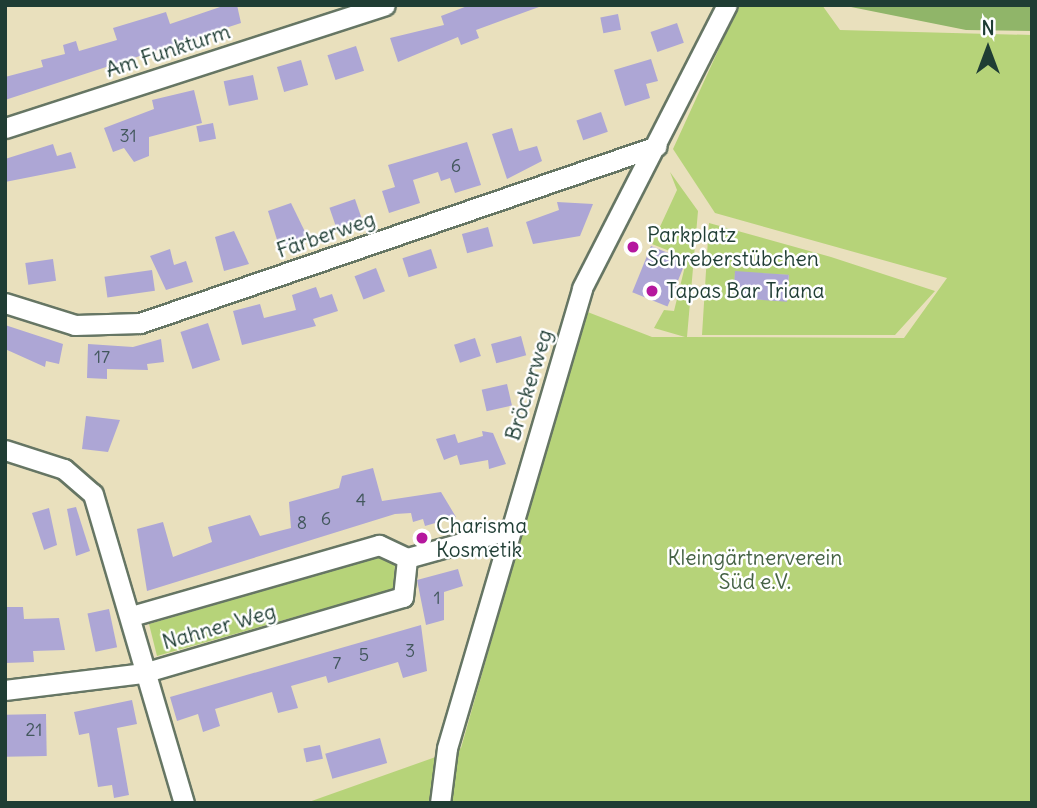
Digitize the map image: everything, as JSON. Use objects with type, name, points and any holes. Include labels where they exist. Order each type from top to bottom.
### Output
[{"type":"street","name":"Am Funkturm","points":[[5,128],[385,5]]},
{"type":"street","name":"Bröckerweg","points":[[440,803],[447,748],[508,530],[582,288],[727,5]]},
{"type":"street","name":"Färberweg","points":[[5,303],[75,325],[140,323],[657,146]]},
{"type":"street","points":[[5,450],[64,469],[93,494],[131,615],[143,673],[184,803]]},
{"type":"street","points":[[407,558],[508,530]]},
{"type":"street","name":"Nahner Weg","points":[[5,690],[143,673],[403,597],[407,558],[379,545],[131,615]]},
{"type":"green space","name":"Kleingärtnerverein Süd e.V.","points":[[739,5],[822,5],[840,30],[1032,35],[1032,803],[306,803],[461,748],[585,311],[652,337],[685,337],[654,328],[664,310],[674,311],[687,258],[652,244],[677,190],[670,172],[698,211],[687,337],[904,338],[947,278],[715,213],[673,149]]},
{"type":"green space","points":[[841,5],[1032,5],[1032,31],[966,30]]},
{"type":"green space","points":[[709,223],[831,257],[935,291],[895,335],[702,335]],"holes":[[[735,272],[789,275],[787,301],[734,298]]]},
{"type":"green space","points":[[379,557],[395,565],[393,589],[157,656],[149,624]]},
{"type":"building","points":[[226,5],[237,5],[241,23],[5,100],[5,77],[43,67],[41,60],[65,54],[63,45],[76,41],[79,51],[117,40],[113,28],[166,12],[170,24]]},
{"type":"building","points":[[470,5],[539,7],[476,30],[479,38],[461,45],[458,37],[398,62],[390,38],[444,25],[441,16]]},
{"type":"building","points":[[618,14],[621,30],[603,33],[600,17]]},
{"type":"building","points":[[677,23],[684,43],[657,52],[651,32]]},
{"type":"building","points":[[356,46],[364,71],[336,80],[327,55]]},
{"type":"building","points":[[651,59],[658,81],[646,84],[650,98],[625,106],[614,70]]},
{"type":"building","points":[[301,60],[308,85],[284,92],[277,67]]},
{"type":"building","points":[[253,75],[258,99],[229,106],[224,81]]},
{"type":"building","points":[[194,90],[202,123],[149,137],[149,156],[134,162],[124,148],[113,152],[104,128],[154,109],[152,100]]},
{"type":"building","points":[[601,112],[608,132],[583,140],[576,120]]},
{"type":"building","points":[[213,123],[216,139],[199,142],[196,126]]},
{"type":"building","points":[[512,128],[519,151],[537,146],[542,161],[507,179],[492,134]]},
{"type":"building","points":[[467,142],[481,185],[455,193],[450,178],[441,181],[438,172],[413,180],[420,203],[389,213],[382,191],[395,187],[388,165]]},
{"type":"building","points":[[53,144],[57,156],[71,152],[76,168],[5,182],[5,159]]},
{"type":"building","points":[[355,199],[363,222],[337,230],[329,208]]},
{"type":"building","points":[[557,202],[593,204],[580,236],[533,244],[526,222],[559,210]]},
{"type":"building","points":[[291,203],[309,240],[280,249],[268,211]]},
{"type":"building","points":[[488,227],[493,246],[467,253],[462,234]]},
{"type":"building","points":[[234,231],[249,264],[224,271],[215,237]]},
{"type":"building","points":[[651,246],[686,260],[668,307],[632,292]]},
{"type":"building","points":[[170,249],[174,265],[186,261],[193,282],[166,290],[150,256]]},
{"type":"building","points":[[431,249],[437,268],[409,277],[402,258]]},
{"type":"building","points":[[53,259],[56,281],[28,285],[25,263]]},
{"type":"building","points":[[376,268],[385,291],[363,300],[355,276]]},
{"type":"building","points":[[152,270],[155,291],[107,297],[104,277]]},
{"type":"building","points":[[735,271],[789,275],[787,302],[733,298]]},
{"type":"building","points":[[316,287],[320,298],[332,294],[338,311],[313,319],[316,326],[242,345],[233,311],[260,304],[264,318],[296,310],[292,295]]},
{"type":"building","points":[[208,323],[220,360],[192,369],[180,332]]},
{"type":"building","points":[[5,325],[63,344],[59,364],[46,361],[45,367],[5,349]]},
{"type":"building","points":[[521,336],[526,355],[496,363],[491,344]]},
{"type":"building","points":[[475,338],[481,356],[460,363],[454,345]]},
{"type":"building","points":[[161,339],[164,362],[147,364],[148,370],[107,369],[107,379],[87,378],[88,344],[133,347]]},
{"type":"building","points":[[507,384],[512,405],[487,411],[482,390]]},
{"type":"building","points":[[86,416],[120,420],[108,452],[82,449]]},
{"type":"building","points":[[482,431],[493,433],[506,464],[489,469],[488,460],[460,465],[457,455],[444,460],[436,439],[455,434],[458,443],[483,436]]},
{"type":"building","points":[[373,468],[382,501],[441,492],[456,517],[425,526],[423,519],[413,522],[411,513],[395,514],[147,591],[137,529],[163,522],[173,557],[212,542],[208,527],[250,515],[260,536],[291,528],[289,502],[339,488],[342,476]]},
{"type":"building","points":[[76,507],[90,551],[76,556],[67,509]]},
{"type":"building","points":[[49,508],[57,545],[44,550],[32,513]]},
{"type":"building","points":[[458,569],[463,586],[444,592],[444,620],[426,625],[417,580]]},
{"type":"building","points":[[5,607],[23,607],[24,619],[59,618],[65,650],[33,651],[34,662],[5,663]]},
{"type":"building","points":[[109,609],[117,647],[96,652],[87,614]]},
{"type":"building","points":[[421,625],[427,671],[403,678],[398,662],[328,683],[326,676],[291,686],[298,708],[278,713],[272,692],[215,709],[220,726],[203,732],[198,714],[177,721],[170,697]]},
{"type":"building","points":[[132,700],[137,724],[117,728],[129,795],[114,798],[112,785],[98,787],[89,733],[79,735],[74,712]]},
{"type":"building","points":[[46,714],[47,756],[6,757],[5,715]]},
{"type":"building","points":[[380,738],[387,763],[332,779],[325,754]]},
{"type":"building","points":[[320,745],[323,759],[306,762],[303,749]]},
{"type":"place","name":"Parkplatz Schreberstübchen","points":[[633,247]]},
{"type":"place","name":"Tapas Bar Triana","points":[[652,291]]},
{"type":"place","name":"Charisma Kosmetik","points":[[422,538]]}]
